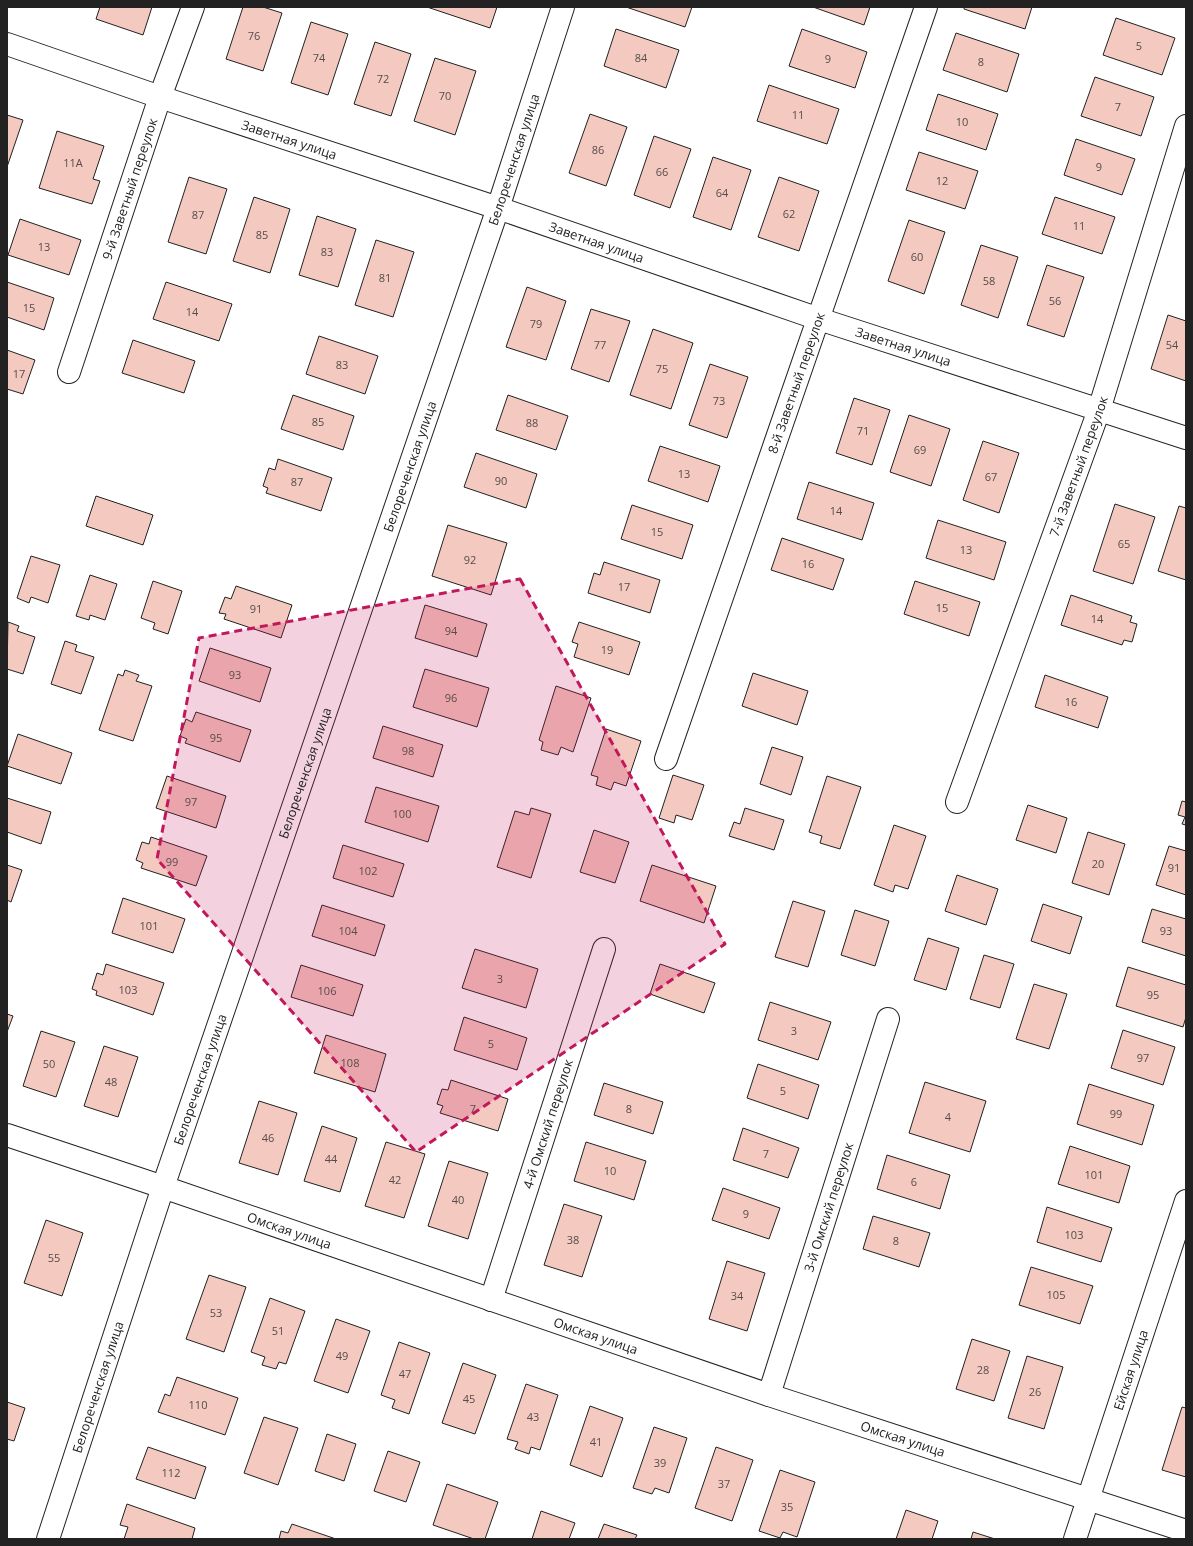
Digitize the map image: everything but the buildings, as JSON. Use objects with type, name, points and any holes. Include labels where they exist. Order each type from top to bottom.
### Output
[{"type":"street","name":"9-й Заветный переулок","points":[[69,372],[160,97],[193,7]]},
{"type":"street","name":"Белореченская улица","points":[[48,1539],[163,1187],[498,208],[563,7]]},
{"type":"street","name":"8-й Заветный переулок","points":[[666,758],[926,7]]},
{"type":"street","name":"Заветная улица","points":[[7,44],[160,97],[498,208],[819,319],[1186,438]]},
{"type":"street","name":"7-й Заветный переулок","points":[[957,802],[1099,410],[1186,126]]},
{"type":"street","name":"4-й Омский переулок","points":[[491,1300],[604,949]]},
{"type":"street","name":"3-й Омский переулок","points":[[769,1395],[888,1019]]},
{"type":"street","name":"Омская улица","points":[[7,1135],[769,1395],[1186,1531]]},
{"type":"street","name":"Ейская улица","points":[[1075,1539],[1186,1201]]},
{"type":"highlighted area","points":[[520,579],[725,944],[416,1152],[157,859],[199,638]]}]
